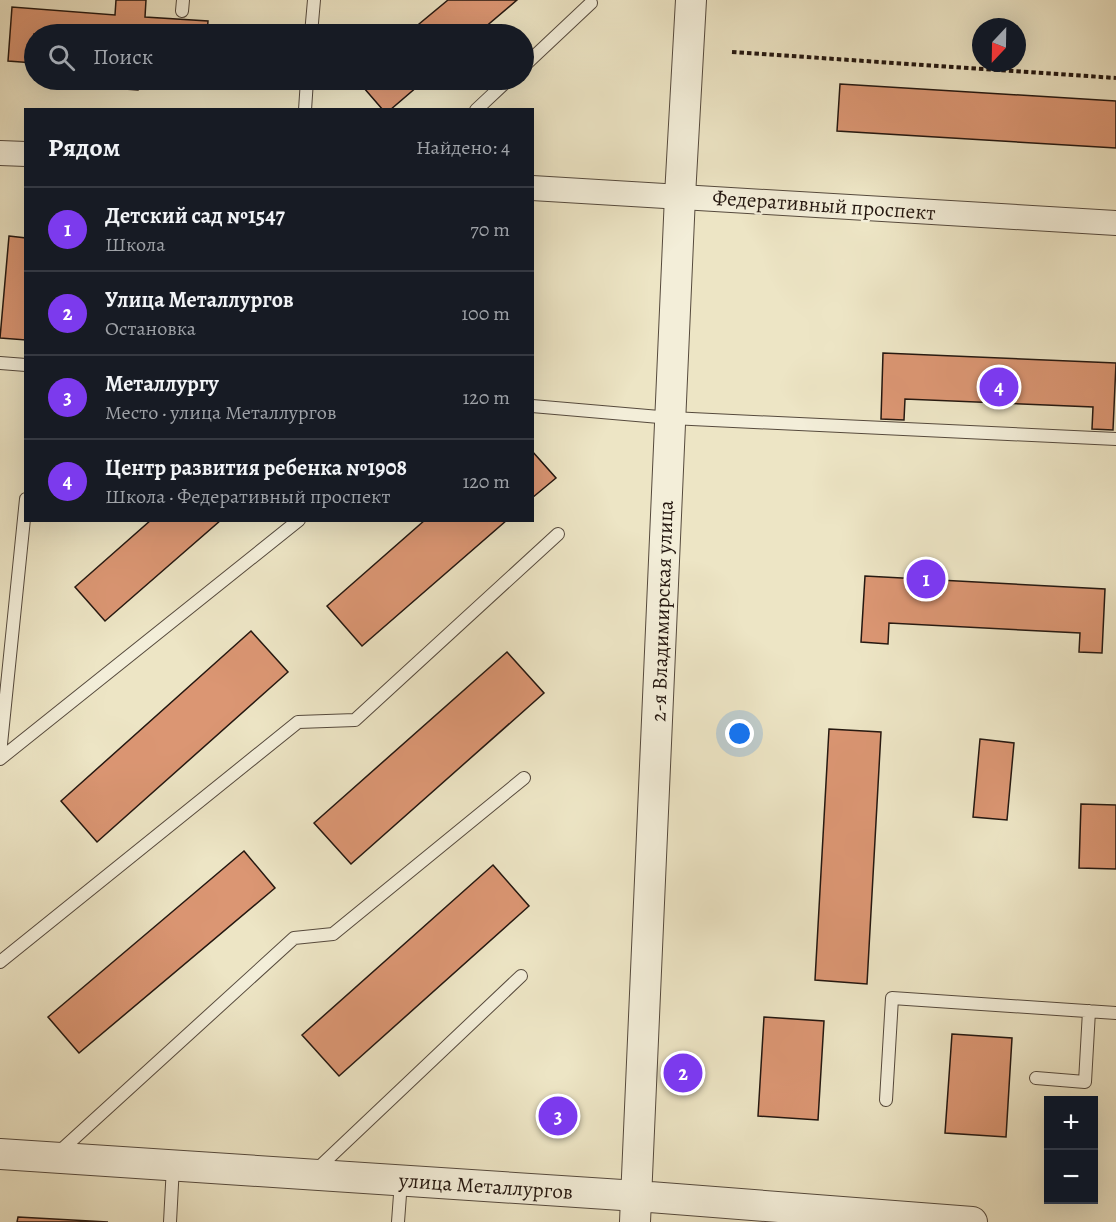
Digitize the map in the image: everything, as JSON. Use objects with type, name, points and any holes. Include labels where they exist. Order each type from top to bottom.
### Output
[{"type":"street","name":"2-я Владимирская улица","points":[[636,1209],[680,196],[691,0]]},
{"type":"street","points":[[0,153],[24,154]]},
{"type":"street","name":"Федеративный проспект","points":[[534,188],[1116,223]]},
{"type":"street","name":"улица Металлургов","points":[[0,1154],[401,1181],[636,1209],[972,1222]]},
{"type":"lane","points":[[312,24],[314,0]]},
{"type":"lane","points":[[534,57],[591,3]]},
{"type":"lane","points":[[304,108],[306,90]]},
{"type":"lane","points":[[478,108],[497,90]]},
{"type":"lane","points":[[0,363],[24,365]]},
{"type":"lane","points":[[534,406],[670,418],[1116,439]]},
{"type":"lane","points":[[0,754],[24,519]]},
{"type":"lane","points":[[0,759],[296,522]]},
{"type":"lane","points":[[0,963],[298,722],[355,720],[558,534]]},
{"type":"lane","points":[[52,1158],[294,938],[333,934],[524,778]]},
{"type":"lane","points":[[311,1175],[521,976]]},
{"type":"lane","points":[[886,1100],[892,998],[1116,1012]]},
{"type":"lane","points":[[1036,1078],[1085,1082],[1089,1011]]},
{"type":"lane","points":[[170,1222],[173,1166]]},
{"type":"lane","points":[[398,1222],[401,1181]]},
{"type":"path","points":[[732,52],[1116,78]]},
{"type":"building","points":[[116,0],[146,0],[145,17],[208,21],[208,24],[24,24],[24,62],[8,61],[12,7],[115,15]]},
{"type":"building","points":[[448,0],[517,0],[489,24],[419,24]]},
{"type":"building","points":[[840,84],[1116,101],[1116,148],[837,131]]},
{"type":"building","points":[[366,90],[413,90],[392,108],[381,108]]},
{"type":"building","points":[[9,236],[24,238],[24,340],[0,338]]},
{"type":"building","points":[[883,353],[1116,363],[1113,430],[1092,429],[1093,407],[905,399],[904,420],[881,419]]},
{"type":"building","points":[[534,453],[556,478],[534,496]]},
{"type":"building","points":[[149,522],[219,522],[105,621],[75,587]]},
{"type":"building","points":[[423,522],[505,522],[362,646],[327,606]]},
{"type":"building","points":[[865,576],[1105,589],[1102,653],[1079,652],[1080,633],[889,623],[888,644],[861,642]]},
{"type":"building","points":[[251,631],[288,672],[97,842],[61,801]]},
{"type":"building","points":[[507,652],[544,693],[351,864],[314,823]]},
{"type":"building","points":[[829,729],[881,732],[867,984],[815,980]]},
{"type":"building","points":[[980,739],[1014,743],[1007,820],[973,817]]},
{"type":"building","points":[[1081,804],[1116,805],[1116,869],[1079,868]]},
{"type":"building","points":[[244,851],[275,888],[79,1053],[48,1017]]},
{"type":"building","points":[[493,865],[529,906],[339,1076],[302,1035]]},
{"type":"building","points":[[764,1017],[824,1021],[818,1120],[758,1116]]},
{"type":"building","points":[[952,1034],[1012,1038],[1006,1137],[945,1133]]},
{"type":"building","points":[[18,1217],[108,1222],[17,1222]]},
{"type":"place","name":"Центр развития ребенка №1908","points":[[999,387]]},
{"type":"place","name":"Детский сад №1547","points":[[926,579]]},
{"type":"place","name":"Улица Металлургов","points":[[683,1073]]},
{"type":"place","name":"Металлургу","points":[[558,1116]]}]
